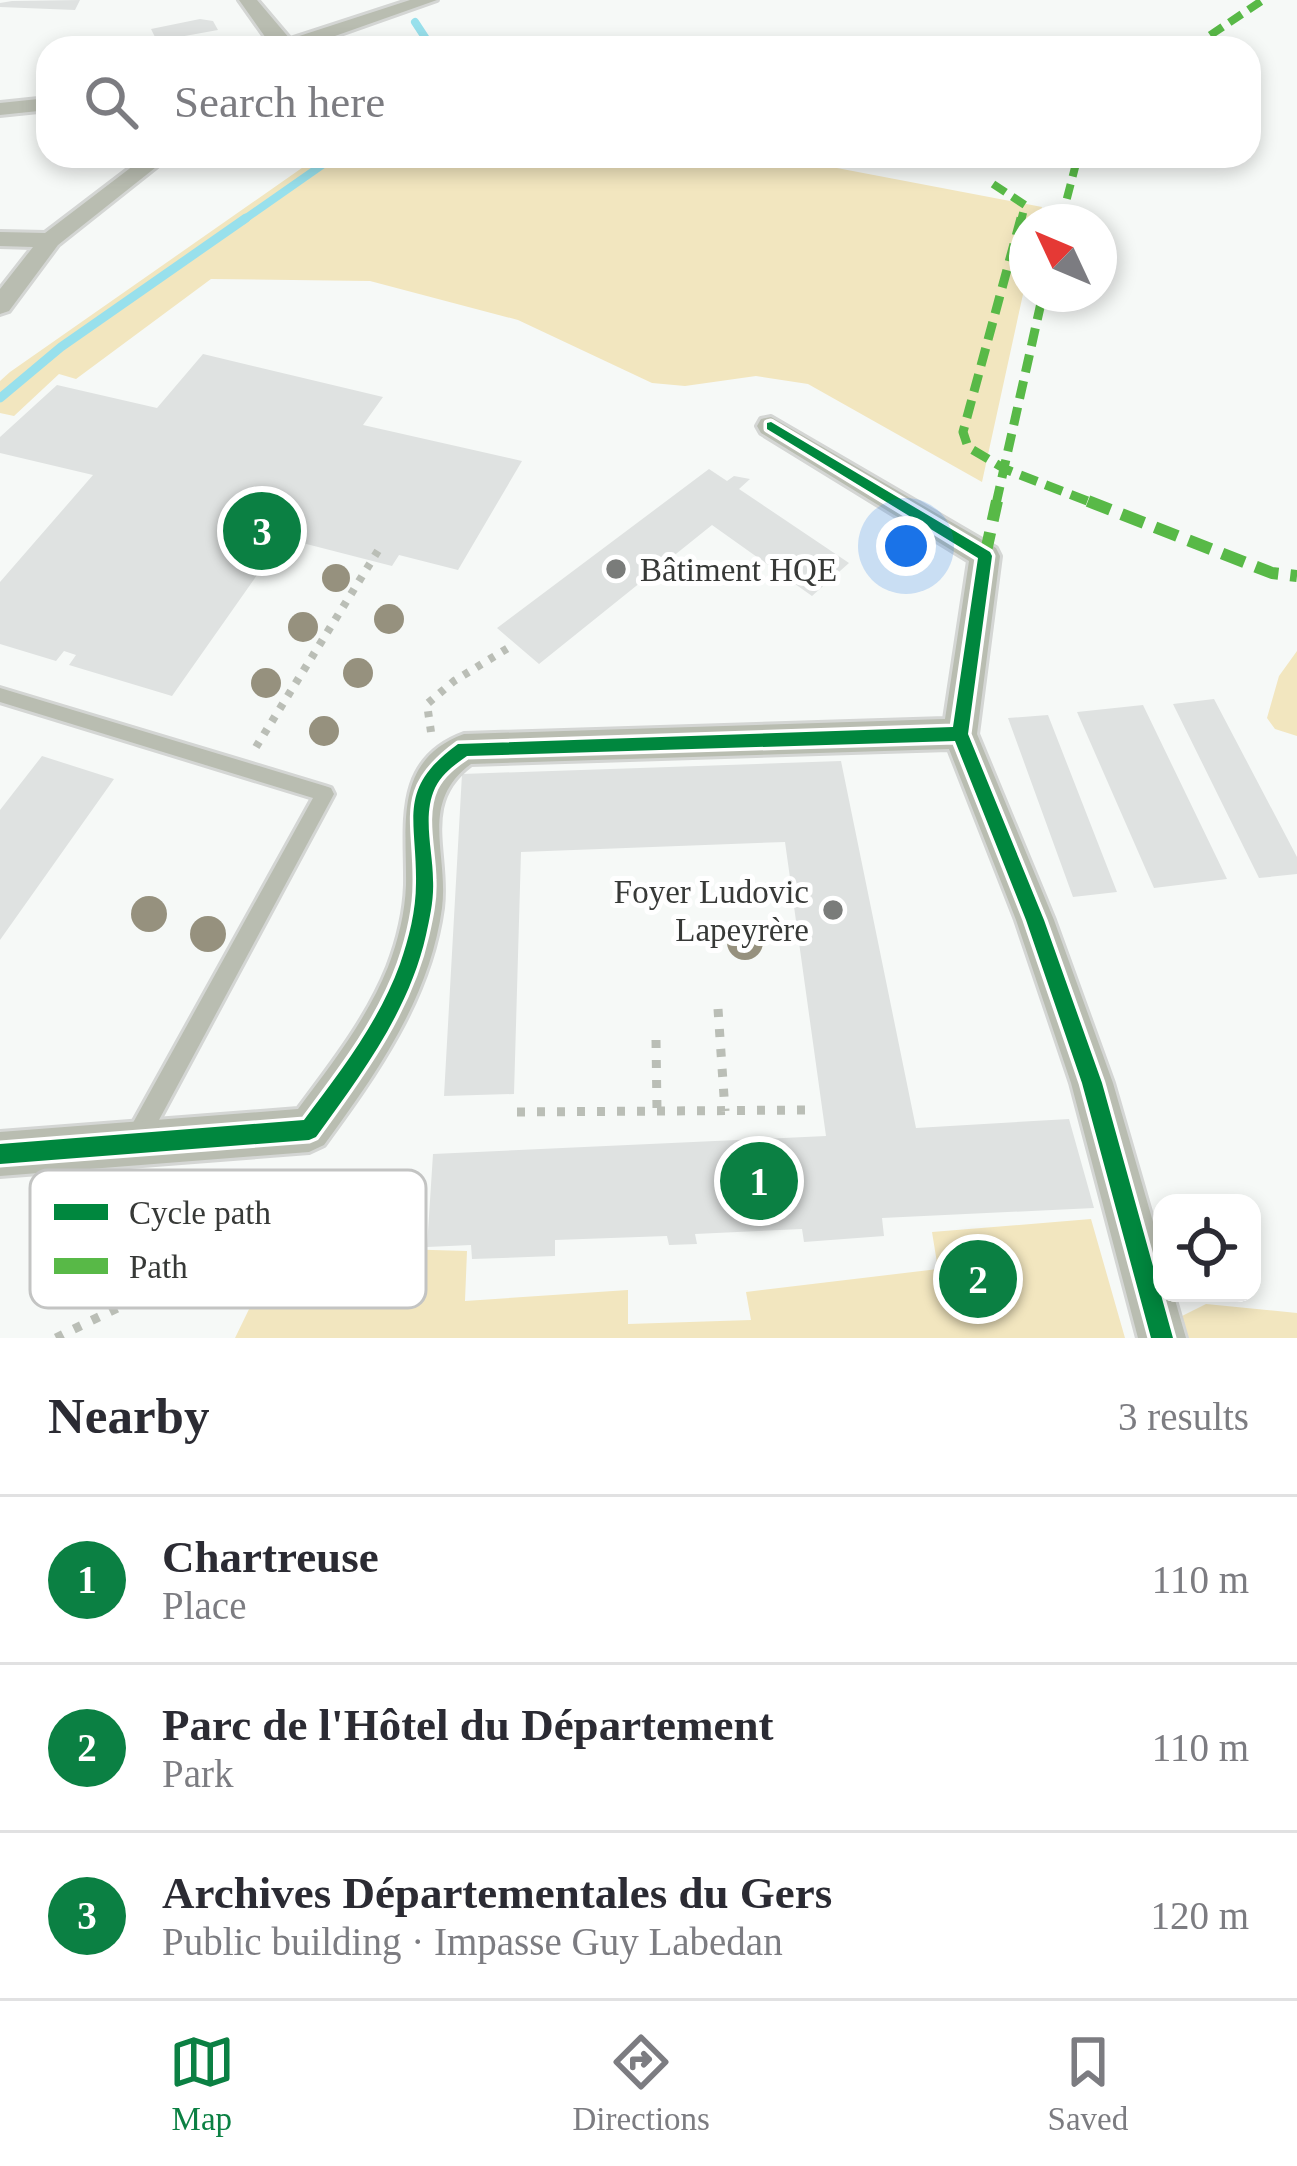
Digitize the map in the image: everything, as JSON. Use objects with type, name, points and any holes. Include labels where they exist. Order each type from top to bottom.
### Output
[{"type":"street","points":[[248,0],[276,36]]},
{"type":"street","points":[[318,36],[428,0]]},
{"type":"street","points":[[0,110],[36,106]]},
{"type":"street","points":[[0,306],[50,240],[143,168]]},
{"type":"street","points":[[0,238],[50,240]]},
{"type":"street","points":[[771,426],[985,556],[960,734],[1035,920],[1092,1083],[1162,1338]]},
{"type":"street","points":[[0,1154],[309,1130],[371,1046],[409,970],[424,904],[421,803],[428,779],[442,761],[464,749],[960,734]]},
{"type":"lane","points":[[0,695],[325,794],[134,1143]]},
{"type":"path","points":[[243,769],[379,550]]},
{"type":"path","points":[[442,761],[431,734],[427,704],[454,681],[513,645]]},
{"type":"path","points":[[718,1009],[725,1111]]},
{"type":"path","points":[[656,1040],[657,1111]]},
{"type":"path","points":[[517,1112],[810,1110]]},
{"type":"path","points":[[305,1170],[309,1130]]},
{"type":"path","points":[[56,1338],[111,1308]]},
{"type":"shaded area","points":[[302,168],[837,168],[1026,204],[1009,204],[1009,312],[1019,312],[982,482],[808,384],[756,376],[685,386],[652,383],[518,320],[370,281],[211,279],[76,379],[59,374],[14,416],[0,413],[0,381]]},
{"type":"shaded area","points":[[1297,651],[1297,736],[1275,729],[1267,718],[1279,676]]},
{"type":"shaded area","points":[[1091,1219],[1125,1338],[235,1338],[250,1308],[426,1308],[426,1250],[467,1251],[465,1301],[628,1290],[628,1324],[751,1320],[746,1292],[938,1269],[932,1232]]},
{"type":"shaded area","points":[[1206,1304],[1297,1313],[1297,1338],[1138,1338]]},
{"type":"building","points":[[80,0],[75,10],[0,7],[12,1]]},
{"type":"building","points":[[200,19],[213,21],[218,30],[154,36],[151,29]]},
{"type":"building","points":[[203,354],[383,397],[363,425],[522,461],[458,570],[399,555],[392,566],[283,538],[172,696],[69,665],[76,655],[64,651],[56,661],[0,644],[0,582],[93,475],[0,453],[0,437],[57,385],[157,408]]},
{"type":"building","name":"Bâtiment HQE","points":[[709,469],[727,481],[734,476],[750,479],[739,489],[849,563],[812,596],[712,525],[539,664],[497,628]]},
{"type":"building","points":[[1214,699],[1297,857],[1297,874],[1259,878],[1173,704]]},
{"type":"building","points":[[1143,705],[1227,879],[1154,888],[1077,712]]},
{"type":"building","points":[[1048,715],[1117,892],[1073,897],[1008,718]]},
{"type":"building","points":[[42,756],[114,779],[0,940],[0,810]]},
{"type":"building","points":[[841,761],[916,1128],[1069,1119],[1094,1208],[882,1218],[884,1236],[804,1242],[802,1229],[695,1234],[697,1244],[669,1245],[667,1236],[555,1240],[555,1256],[472,1259],[471,1245],[427,1247],[433,1154],[826,1136],[785,842],[521,852],[514,1094],[444,1096],[462,774]]},
{"type":"waterway","points":[[415,22],[424,36]]},
{"type":"waterway","points":[[242,221],[318,168]]},
{"type":"waterway","points":[[0,398],[61,347],[246,218]]},
{"type":"marked path","points":[[1209,36],[1263,0]]},
{"type":"marked path","points":[[1066,204],[1075,168]]},
{"type":"marked path","points":[[993,184],[1025,205],[963,432],[968,447],[1005,469],[1272,573],[1297,576]]},
{"type":"marked path","points":[[985,556],[1039,312]]},
{"type":"cycle path","points":[[0,1154],[309,1130],[364,1052],[407,969],[423,908],[423,800],[429,781],[464,749],[960,734],[985,556],[771,426]]},
{"type":"cycle path","points":[[960,734],[1035,920],[1092,1083],[1162,1338]]},
{"type":"place","name":"Archives Départementales du Gers","points":[[262,531]]},
{"type":"place","name":"Bâtiment HQE","points":[[616,569]]},
{"type":"place","name":"Foyer Ludovic Lapeyrère","points":[[833,910]]},
{"type":"place","name":"Chartreuse","points":[[759,1181]]},
{"type":"place","name":"Parc de l'Hôtel du Département","points":[[978,1279]]}]
